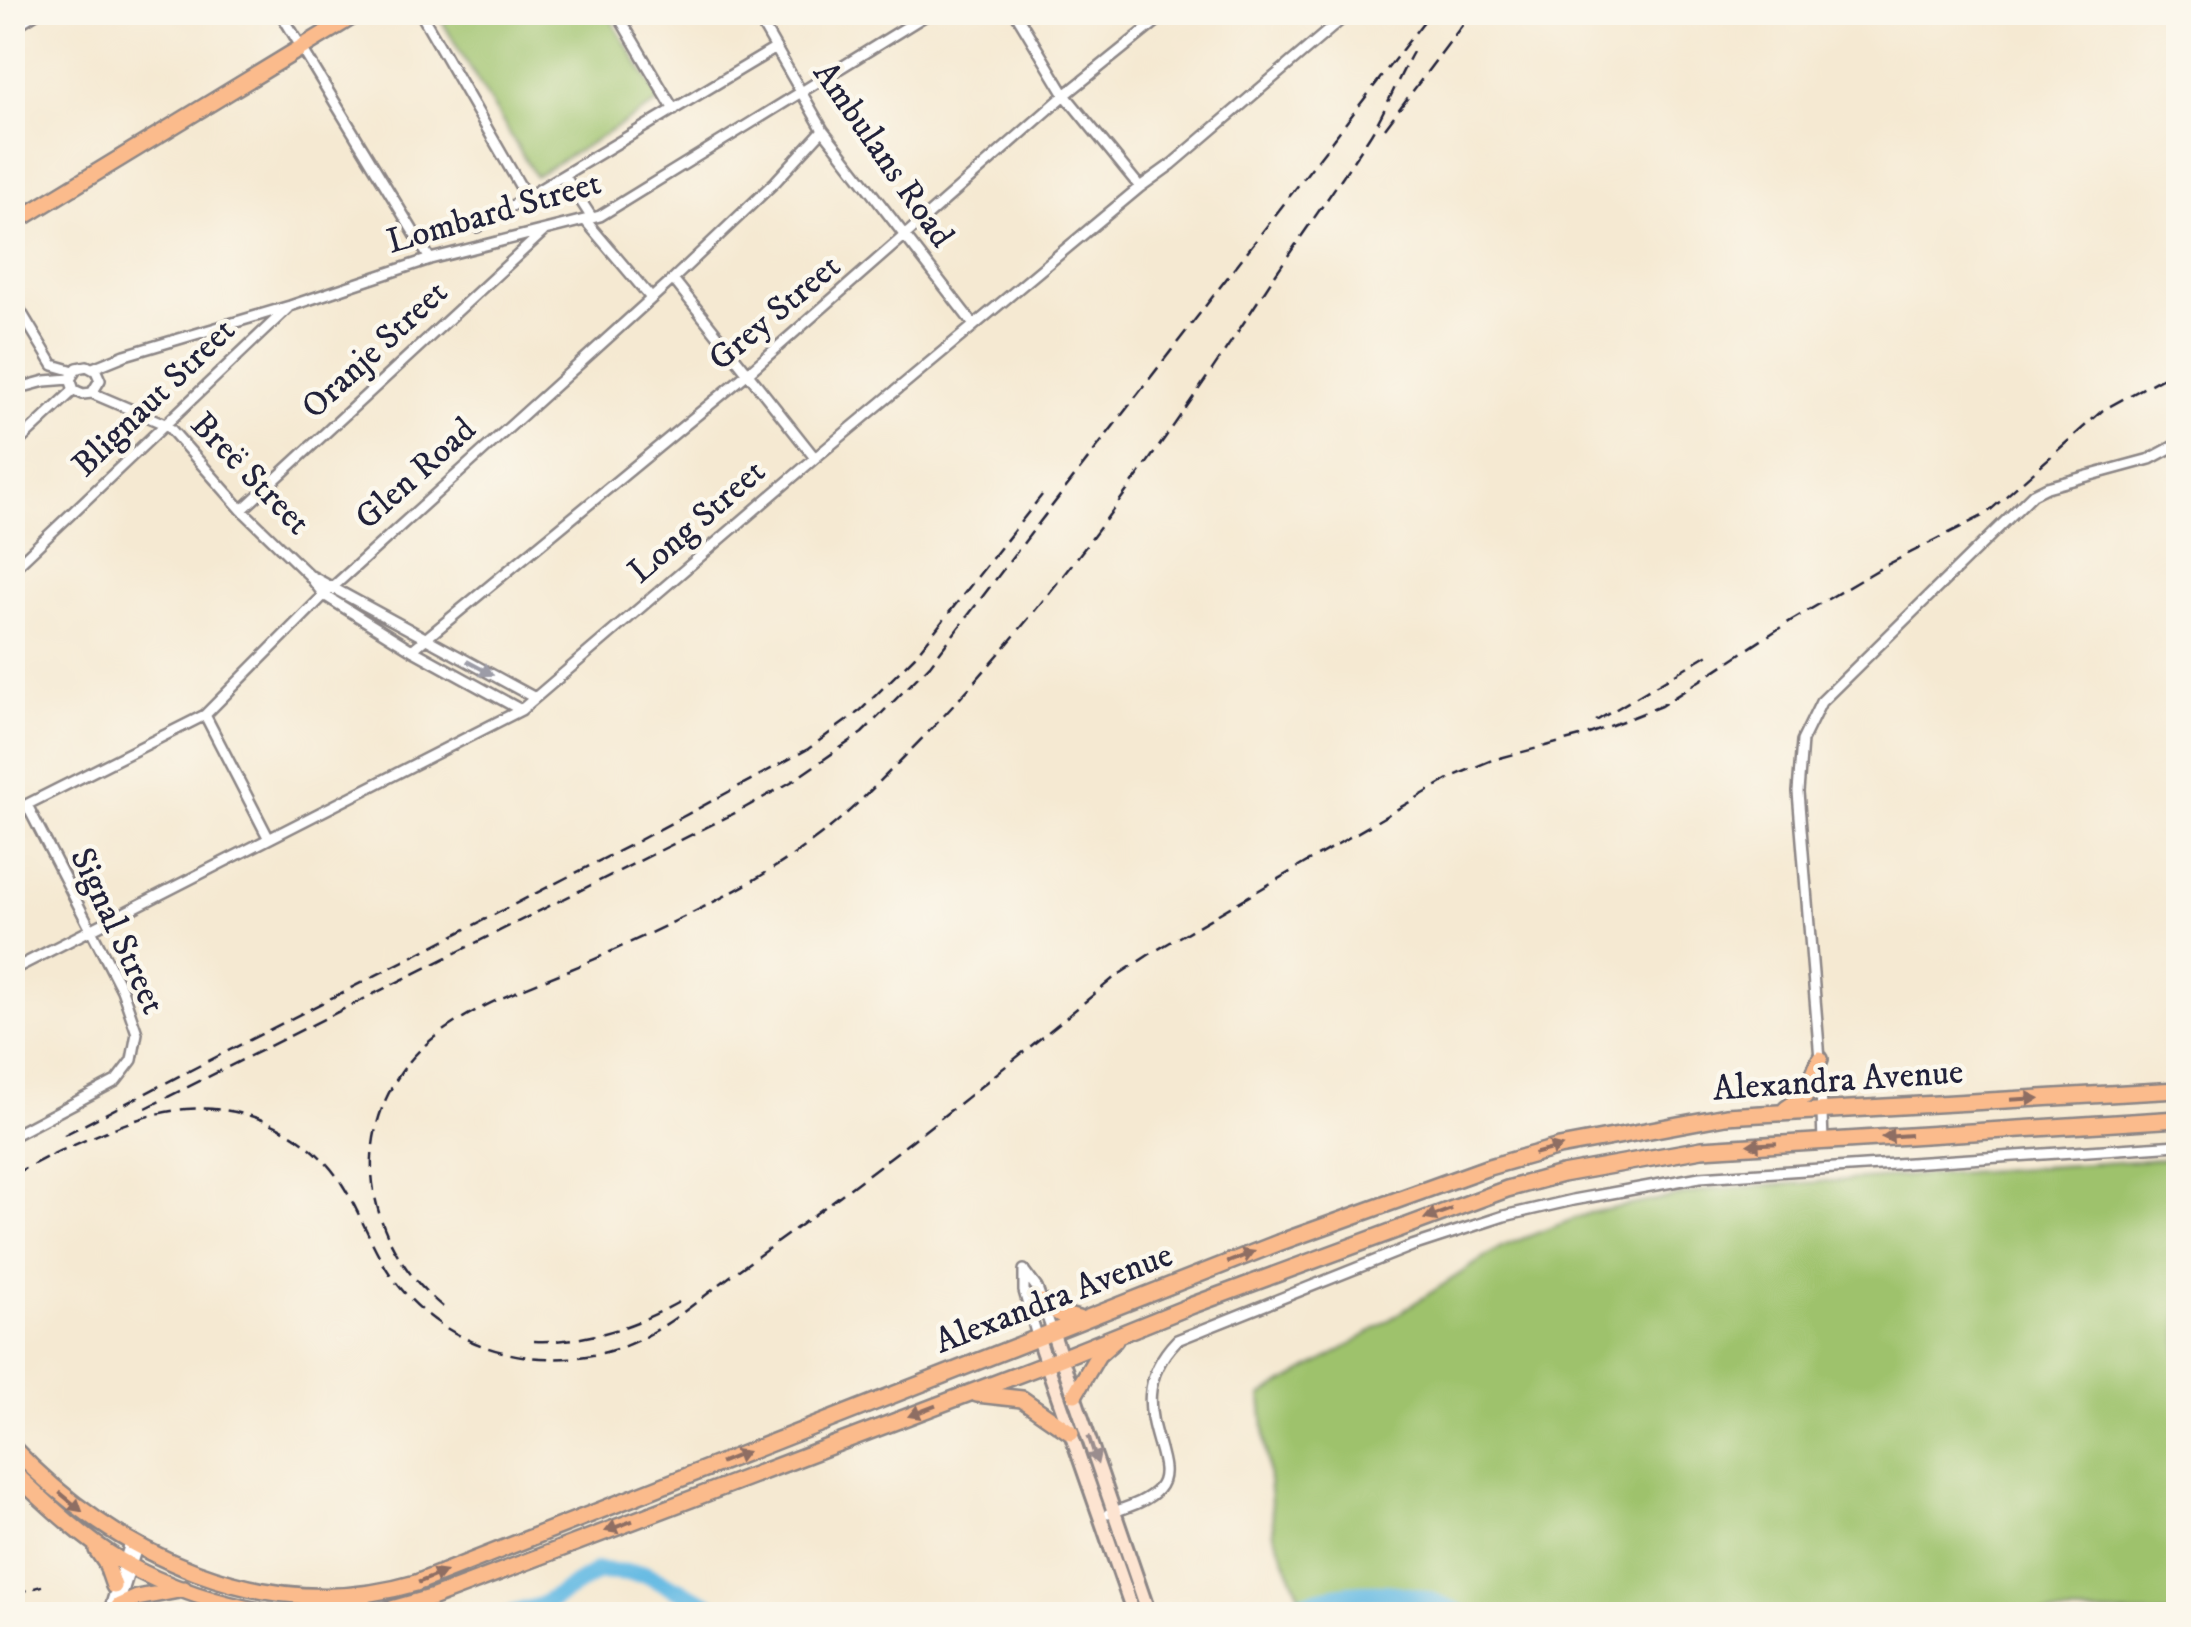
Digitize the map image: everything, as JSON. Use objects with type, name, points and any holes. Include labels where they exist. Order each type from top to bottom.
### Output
[{"type":"main road","points":[[12,224],[360,12]]},
{"type":"main road","points":[[1772,1112],[1792,1107],[1805,1096],[1820,1059]]},
{"type":"main road","name":"Alexandra Avenue","points":[[12,1447],[66,1499],[134,1545],[215,1582],[254,1593],[317,1600],[376,1595],[416,1583],[1278,1243],[1489,1166],[1633,1131],[1726,1116],[2178,1090]]},
{"type":"main road","name":"Alexandra Avenue","points":[[374,1614],[431,1598],[1140,1325],[1507,1189],[1702,1149],[2178,1118]]},
{"type":"main road","points":[[1633,1131],[1641,1159]]},
{"type":"main road","points":[[1042,1302],[1060,1314],[1082,1320]]},
{"type":"main road","points":[[1075,1394],[1098,1355],[1140,1325]]},
{"type":"main road","points":[[1045,1333],[1071,1433],[1134,1614]]},
{"type":"main road","points":[[1054,1361],[1075,1394],[1149,1614]]},
{"type":"main road","points":[[967,1394],[1022,1399],[1071,1433]]},
{"type":"main road","points":[[12,1471],[85,1535],[127,1564],[184,1589],[276,1614]]},
{"type":"main road","points":[[85,1535],[106,1563],[114,1586]]},
{"type":"main road","points":[[114,1612],[137,1598],[184,1589]]},
{"type":"street","points":[[12,28],[38,12]]},
{"type":"street","points":[[280,12],[430,259]]},
{"type":"street","points":[[420,12],[527,198]]},
{"type":"street","points":[[616,12],[674,110]]},
{"type":"street","name":"Ambulans Road","points":[[755,12],[823,130],[974,325]]},
{"type":"street","name":"Lombard Street","points":[[93,368],[430,259],[611,212],[931,12]]},
{"type":"street","points":[[1015,12],[1065,95],[1140,187]]},
{"type":"street","name":"Grey Street","points":[[412,650],[748,373],[1065,95],[1168,12]]},
{"type":"street","name":"Long Street","points":[[12,970],[521,710],[815,458],[1172,164],[1337,17],[1350,12]]},
{"type":"street","points":[[478,227],[776,48]]},
{"type":"street","name":"Glen Road","points":[[12,812],[205,715],[324,595],[672,279],[775,182],[823,130]]},
{"type":"street","points":[[564,175],[588,219],[650,298]]},
{"type":"street","name":"Oranje Street","points":[[242,510],[545,230]]},
{"type":"street","points":[[672,279],[815,458]]},
{"type":"street","points":[[12,297],[53,365],[73,380],[83,394],[92,392],[100,380],[93,368],[82,366],[73,380],[12,448]]},
{"type":"street","name":"Blignaut Street","points":[[12,570],[290,306]]},
{"type":"street","points":[[12,390],[45,381],[73,380]]},
{"type":"street","name":"Breë Street","points":[[92,392],[166,425],[324,595],[412,650],[521,710]]},
{"type":"street","points":[[1823,1141],[1798,792],[1799,756],[1810,721],[1837,684],[2033,494],[2150,459],[2178,444]]},
{"type":"street","name":"Breë Street","points":[[309,575],[535,698]]},
{"type":"street","points":[[205,715],[268,837]]},
{"type":"street","name":"Signal Street","points":[[12,1136],[116,1081],[132,1060],[137,1032],[134,1018],[27,805]]},
{"type":"street","points":[[1099,1517],[1148,1497],[1164,1482],[1165,1467],[1150,1417],[1150,1389],[1158,1363],[1177,1340],[1412,1246],[1538,1208],[1700,1177],[2178,1145]]},
{"type":"street","points":[[1024,1270],[1042,1302],[1045,1333],[1024,1291],[1024,1270]]},
{"type":"street","points":[[114,1612],[134,1545]]},
{"type":"street","points":[[114,1612],[114,1586],[127,1564]]},
{"type":"green space","points":[[437,13],[607,13],[661,101],[535,176]]},
{"type":"green space","points":[[2178,1158],[2178,1614],[1461,1614],[1421,1598],[1384,1593],[1303,1602],[1274,1534],[1261,1396],[1352,1344],[1501,1247],[1589,1213],[1713,1189]]},
{"type":"waterway","points":[[513,1614],[541,1606],[598,1571],[645,1574],[711,1606],[719,1614]]},
{"type":"waterway","points":[[1270,1614],[1318,1599],[1366,1593],[1414,1597],[1461,1614]]},
{"type":"railway","points":[[146,1108],[741,810],[791,782],[862,733],[930,665],[1431,12]]},
{"type":"railway","points":[[1385,128],[1472,12]]},
{"type":"railway","points":[[443,1307],[399,1258],[375,1198],[375,1135],[384,1104],[400,1074],[418,1051],[441,1032],[494,1001],[661,928],[766,873],[838,821],[904,757],[1021,628],[1134,481],[1369,137],[1413,52]]},
{"type":"railway","points":[[51,1155],[117,1127],[169,1111],[209,1109],[253,1117],[294,1136],[328,1166],[349,1195],[392,1277],[412,1301],[460,1336],[487,1348],[546,1358],[576,1357],[625,1346],[677,1317],[836,1199],[1115,977],[1150,954],[1454,776],[1492,760],[1584,736],[1661,706],[1792,620],[1986,514],[2103,410],[2178,369]]},
{"type":"railway","points":[[64,1135],[636,842],[808,749],[861,710],[915,656],[1042,495]]},
{"type":"railway","points":[[1596,721],[1712,652]]},
{"type":"railway","points":[[12,1175],[61,1150]]},
{"type":"railway","points":[[534,1341],[609,1332],[679,1302]]},
{"type":"railway","points":[[12,1594],[42,1586]]}]
